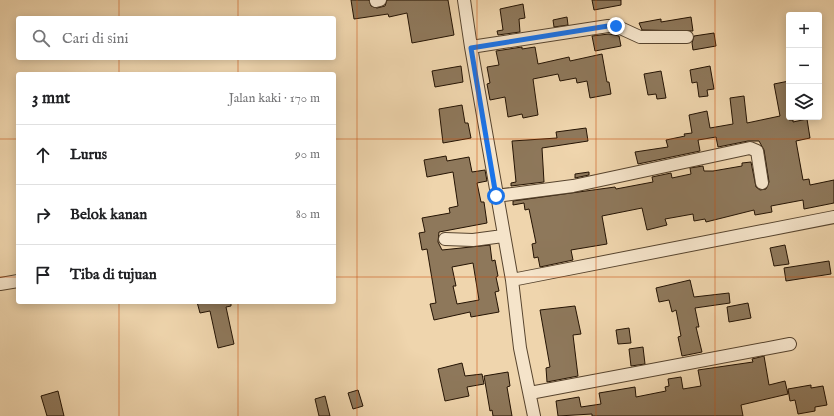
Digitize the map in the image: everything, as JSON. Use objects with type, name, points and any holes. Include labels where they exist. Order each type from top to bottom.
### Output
[{"type":"street","points":[[464,0],[496,196],[512,280],[520,348],[534,416]]},
{"type":"street","points":[[471,48],[608,26],[616,26],[640,37],[687,37]]},
{"type":"street","points":[[496,196],[573,186],[750,148],[757,151],[762,183]]},
{"type":"street","points":[[512,280],[834,218]]},
{"type":"street","points":[[445,239],[473,240],[503,236]]},
{"type":"street","points":[[0,284],[16,281]]},
{"type":"street","points":[[530,393],[790,344]]},
{"type":"building","points":[[351,0],[369,0],[371,6],[377,8],[385,6],[387,0],[448,0],[454,35],[412,43],[407,13],[389,17],[388,14],[354,19]]},
{"type":"building","points":[[592,0],[621,0],[621,5],[594,10]]},
{"type":"building","points":[[523,4],[525,18],[519,19],[520,32],[498,35],[497,31],[503,30],[500,9]]},
{"type":"building","points":[[567,17],[568,25],[554,27],[553,20]]},
{"type":"building","points":[[691,17],[693,31],[642,30],[639,23],[661,19],[661,22]]},
{"type":"building","points":[[714,33],[716,46],[693,50],[692,43],[694,36]]},
{"type":"building","points":[[609,34],[619,36],[621,46],[595,51],[592,36]]},
{"type":"building","points":[[522,47],[522,49],[535,47],[538,64],[569,57],[570,61],[602,54],[607,82],[609,82],[611,94],[590,98],[587,81],[577,83],[576,78],[560,81],[558,74],[533,79],[538,115],[523,118],[522,114],[508,117],[505,97],[490,100],[487,84],[490,83],[487,67],[499,65],[496,51]]},
{"type":"building","points":[[461,66],[463,82],[435,87],[432,71]]},
{"type":"building","points":[[710,66],[714,89],[707,90],[708,96],[699,97],[697,82],[692,83],[690,70]]},
{"type":"building","points":[[661,71],[666,98],[657,99],[656,94],[648,95],[644,74]]},
{"type":"building","points":[[786,82],[786,120],[793,120],[793,122],[807,120],[810,138],[796,141],[803,180],[809,179],[810,185],[834,180],[834,203],[804,209],[803,200],[771,206],[772,212],[755,215],[754,210],[706,222],[705,219],[694,221],[693,214],[665,219],[667,225],[647,230],[642,208],[602,216],[607,244],[571,250],[573,260],[540,267],[538,257],[534,258],[532,244],[536,243],[529,209],[525,210],[524,203],[513,205],[513,201],[615,187],[616,189],[653,182],[652,177],[671,173],[672,178],[691,174],[690,168],[703,166],[704,171],[713,171],[742,166],[742,163],[751,162],[756,187],[760,190],[766,189],[769,182],[764,150],[759,141],[748,141],[718,147],[716,137],[698,140],[700,151],[638,164],[635,152],[668,147],[666,140],[692,133],[689,115],[707,111],[710,128],[733,124],[730,98],[744,96],[747,123],[780,116],[774,84]]},
{"type":"building","points":[[462,105],[465,123],[468,123],[471,138],[443,143],[439,109]]},
{"type":"building","points":[[586,128],[588,141],[542,148],[544,182],[511,186],[511,183],[516,182],[512,141],[557,138],[556,132]]},
{"type":"building","points":[[446,156],[447,161],[469,157],[472,172],[485,170],[487,181],[477,183],[481,202],[484,202],[487,223],[439,232],[438,242],[442,250],[490,245],[492,261],[495,260],[498,276],[496,277],[499,291],[495,292],[499,312],[471,317],[470,312],[434,320],[430,304],[436,303],[427,249],[422,250],[419,233],[425,232],[422,218],[450,213],[449,208],[458,206],[453,172],[427,177],[424,160]],"holes":[[[473,263],[479,300],[457,304],[453,286],[456,286],[452,267]]]},
{"type":"building","points":[[589,172],[589,175],[575,178],[575,174]]},
{"type":"building","points":[[785,245],[789,264],[774,266],[770,248]]},
{"type":"building","points":[[829,261],[831,274],[786,281],[784,268]]},
{"type":"building","points":[[690,280],[694,297],[729,293],[730,303],[695,308],[699,327],[696,327],[702,352],[682,356],[678,337],[681,336],[676,310],[672,312],[669,300],[659,302],[656,288]]},
{"type":"building","points":[[748,303],[751,318],[729,322],[727,307]]},
{"type":"building","points":[[198,304],[231,304],[231,306],[226,307],[234,344],[218,348],[210,311],[200,313]]},
{"type":"building","points":[[575,306],[581,334],[573,335],[578,376],[547,382],[546,368],[550,367],[540,310]]},
{"type":"building","points":[[629,328],[631,343],[618,344],[616,330]]},
{"type":"building","points":[[643,347],[645,364],[631,366],[629,349]]},
{"type":"building","points":[[764,356],[769,385],[785,381],[788,394],[741,405],[743,416],[592,416],[592,414],[558,416],[556,401],[579,397],[581,407],[601,404],[599,393],[635,387],[636,397],[666,391],[665,387],[669,386],[668,379],[681,377],[683,389],[701,386],[698,370],[753,362],[752,359]]},
{"type":"building","points":[[462,363],[465,376],[482,374],[484,384],[467,387],[469,396],[445,401],[438,369]]},
{"type":"building","points":[[508,372],[510,386],[507,387],[512,416],[493,416],[492,410],[490,411],[484,376]]},
{"type":"building","points":[[811,385],[811,388],[823,386],[827,405],[815,407],[815,411],[798,414],[795,400],[790,401],[788,389]]},
{"type":"building","points":[[358,390],[363,406],[353,409],[348,393]]},
{"type":"building","points":[[58,391],[64,416],[47,416],[41,396]]},
{"type":"building","points":[[325,396],[330,416],[319,416],[315,399]]},
{"type":"route","points":[[496,196],[471,48],[608,26],[616,26]]}]
